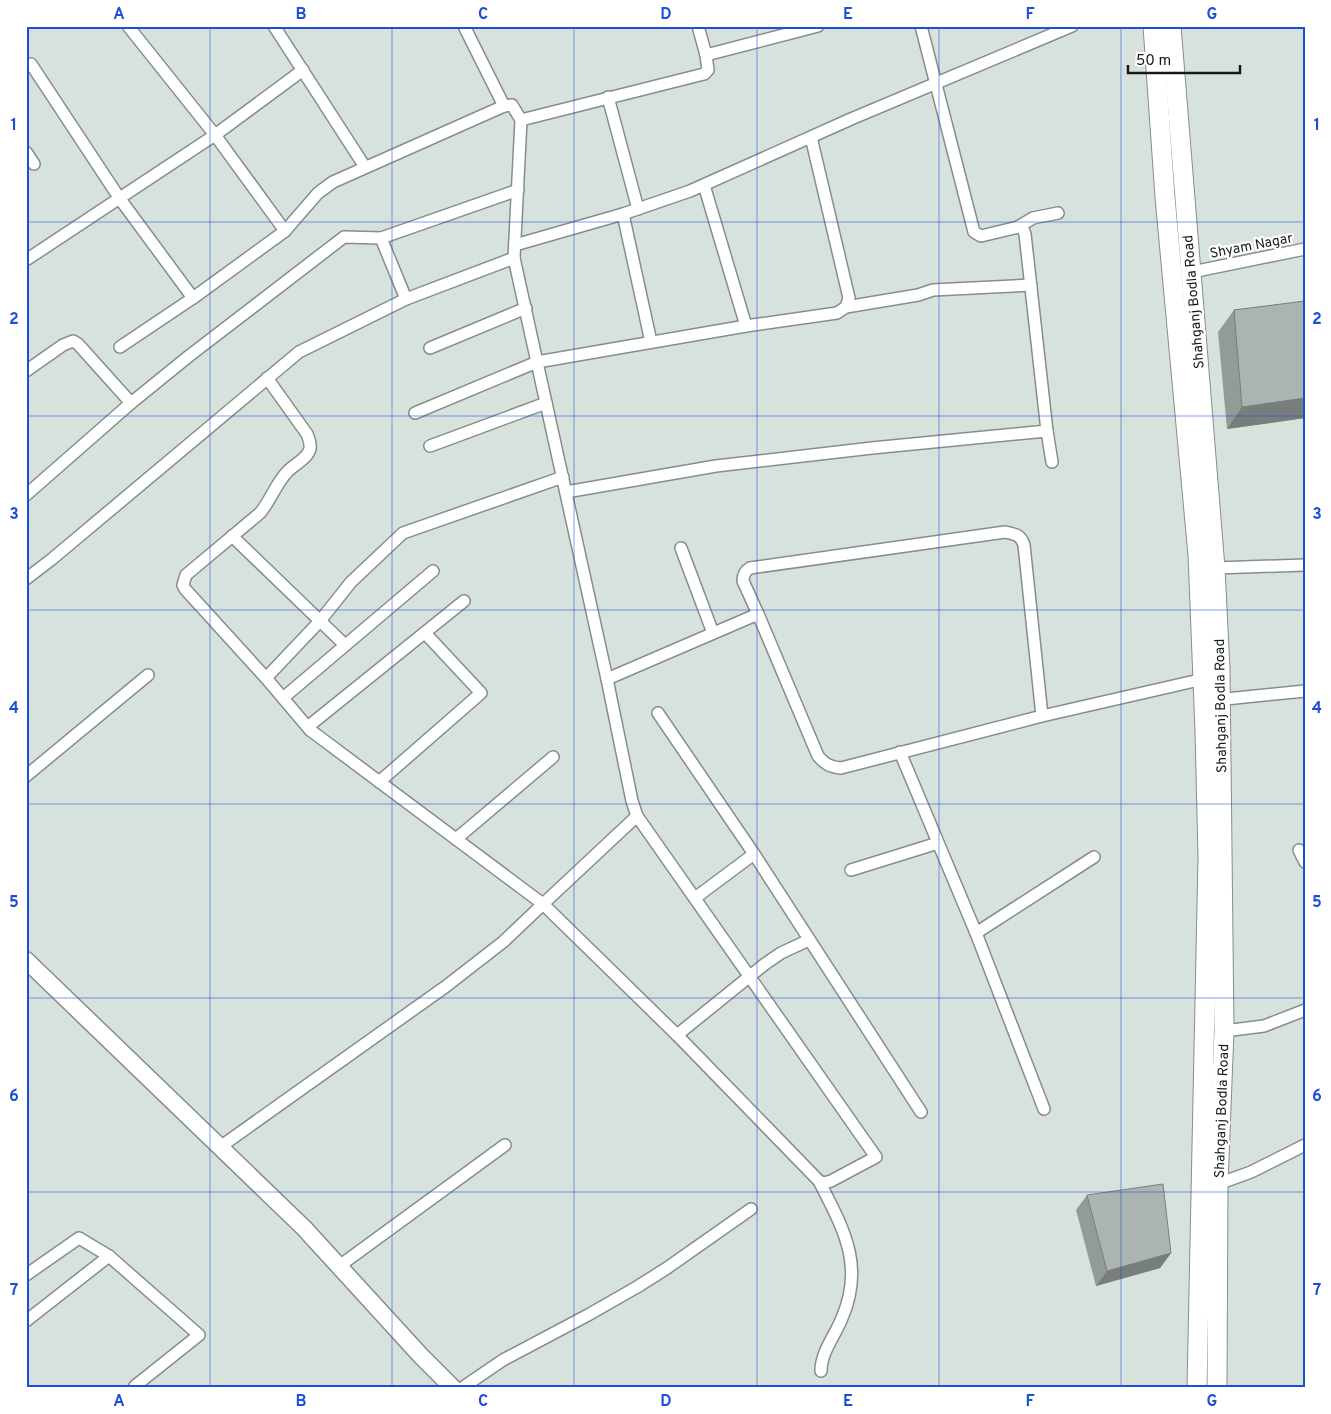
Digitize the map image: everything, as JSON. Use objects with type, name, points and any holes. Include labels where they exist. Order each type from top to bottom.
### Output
[{"type":"main road","points":[[1153,26],[1181,274],[1204,531],[1212,678],[1197,1388]]},
{"type":"main road","name":"Shahganj Bodla Road","points":[[1172,26],[1181,274]]},
{"type":"main road","name":"Shahganj Bodla Road","points":[[1204,531],[1215,568],[1212,678]]},
{"type":"main road","name":"Shahganj Bodla Road","points":[[1212,700],[1224,1031],[1218,1184],[1217,1388]]},
{"type":"main road","points":[[26,960],[304,1228],[338,1267],[452,1388]]},
{"type":"street","points":[[128,26],[215,136],[285,231]]},
{"type":"street","points":[[274,26],[365,167]]},
{"type":"street","points":[[464,26],[504,106]]},
{"type":"street","points":[[521,120],[704,74],[707,72],[708,67],[698,26]]},
{"type":"street","points":[[706,55],[818,26]]},
{"type":"street","points":[[921,26],[974,232],[981,236],[1018,227],[1033,218],[1058,213]]},
{"type":"street","points":[[515,245],[638,210],[704,185],[811,137],[1072,26]]},
{"type":"street","points":[[31,64],[120,199],[193,298]]},
{"type":"street","points":[[26,260],[215,136],[303,70]]},
{"type":"street","points":[[608,97],[638,210]]},
{"type":"street","points":[[120,347],[193,298],[285,231],[325,187],[365,167],[504,106],[512,105],[521,120],[514,258],[563,476],[632,801],[637,816],[876,1157],[832,1181],[824,1183],[819,1181]]},
{"type":"street","points":[[811,137],[850,298],[846,307]]},
{"type":"street","points":[[26,152],[34,164]]},
{"type":"street","points":[[704,185],[746,326]]},
{"type":"street","points":[[26,495],[131,403],[189,356],[344,238],[381,238],[518,190]]},
{"type":"street","points":[[623,214],[651,342]]},
{"type":"street","points":[[1018,227],[1023,229],[1025,234],[1052,462]]},
{"type":"street","points":[[381,238],[406,299]]},
{"type":"street","name":"Shyam Nagar","points":[[1181,274],[1305,249]]},
{"type":"street","points":[[26,578],[299,352],[406,299],[514,258]]},
{"type":"street","points":[[414,414],[537,362],[746,326],[836,313],[846,307],[918,295],[941,289],[1031,285]]},
{"type":"street","points":[[430,348],[526,308]]},
{"type":"street","points":[[26,371],[62,345],[73,341],[78,344],[131,403]]},
{"type":"street","points":[[267,378],[307,434],[310,440],[310,450],[304,458],[285,474],[260,513],[186,575],[183,585],[185,589],[266,678],[310,730],[543,904],[676,1034],[819,1181],[846,1235],[853,1274],[848,1304],[822,1359],[821,1371]]},
{"type":"street","points":[[430,446],[546,403]]},
{"type":"street","points":[[566,492],[716,466],[1047,431]]},
{"type":"street","points":[[266,678],[320,621],[351,582],[403,533],[563,476]]},
{"type":"street","points":[[1042,716],[1024,545],[1022,539],[1016,534],[1005,532],[750,568],[743,577],[743,581],[818,756],[825,764],[832,767],[841,768],[1042,716],[1212,678]]},
{"type":"street","points":[[232,536],[345,646]]},
{"type":"street","points":[[681,548],[713,633]]},
{"type":"street","points":[[1215,568],[1305,564]]},
{"type":"street","points":[[283,698],[433,571]]},
{"type":"street","points":[[310,730],[310,724],[464,601]]},
{"type":"street","points":[[607,679],[758,614]]},
{"type":"street","points":[[379,782],[481,693],[425,633]]},
{"type":"street","points":[[26,776],[148,675]]},
{"type":"street","points":[[1212,700],[1305,691]]},
{"type":"street","points":[[658,713],[754,854],[921,1112]]},
{"type":"street","points":[[900,752],[976,933],[1044,1109]]},
{"type":"street","points":[[456,839],[553,757]]},
{"type":"street","points":[[220,1147],[445,987],[503,942],[637,816]]},
{"type":"street","points":[[851,870],[938,843]]},
{"type":"street","points":[[1299,850],[1305,862]]},
{"type":"street","points":[[695,898],[754,854]]},
{"type":"street","points":[[976,933],[1094,857]]},
{"type":"street","points":[[676,1034],[773,959],[809,940]]},
{"type":"street","points":[[1224,1031],[1264,1026],[1305,1010]]},
{"type":"street","points":[[338,1267],[505,1145]]},
{"type":"street","points":[[1218,1184],[1251,1172],[1305,1145]]},
{"type":"street","points":[[462,1388],[502,1360],[588,1315],[644,1282],[751,1209]]},
{"type":"street","points":[[26,1275],[79,1238],[109,1256],[199,1335],[134,1387]]},
{"type":"street","points":[[26,1321],[109,1256]]},
{"type":"building","points":[[1305,301],[1305,398],[1242,407],[1234,310]]},
{"type":"building","points":[[1163,1184],[1171,1253],[1107,1271],[1087,1195]]}]
